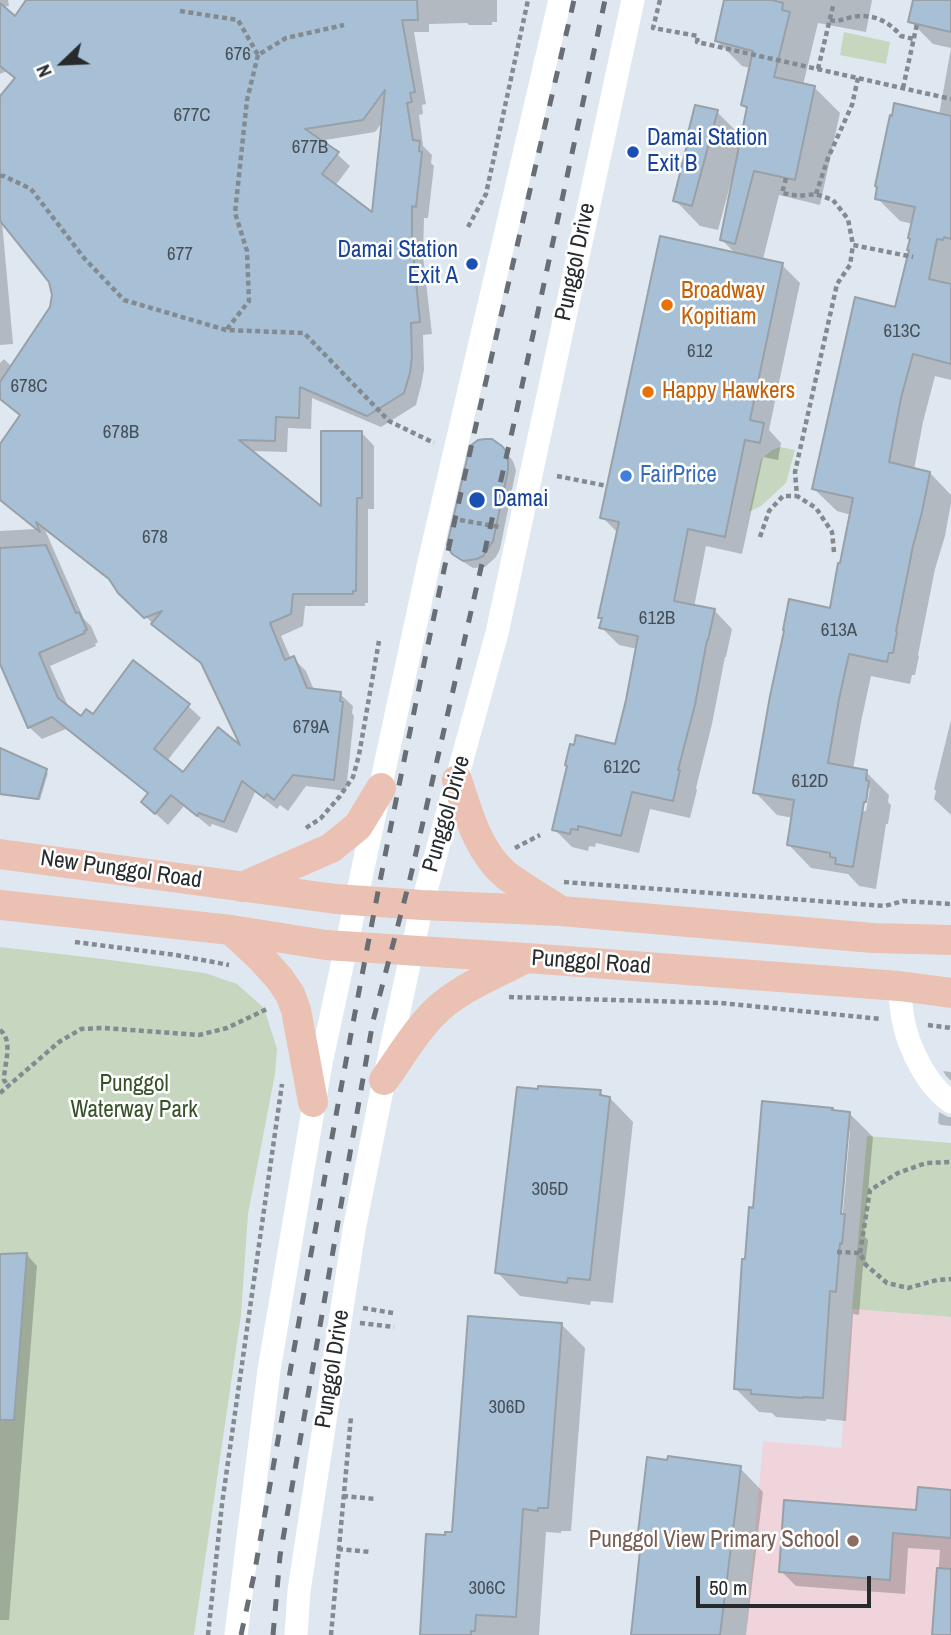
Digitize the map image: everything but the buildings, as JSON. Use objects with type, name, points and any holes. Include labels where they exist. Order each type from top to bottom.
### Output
[{"type":"main road","points":[[457,780],[467,810],[489,856],[505,874],[561,911]]},
{"type":"main road","points":[[242,887],[331,848],[358,826],[381,788]]},
{"type":"main road","name":"New Punggol Road","points":[[0,853],[242,887]]},
{"type":"main road","points":[[242,887],[355,900],[561,911],[873,938],[951,940]]},
{"type":"main road","name":"New Punggol Road","points":[[0,905],[231,930]]},
{"type":"main road","points":[[231,930],[260,957],[290,995],[296,1010],[313,1102]]},
{"type":"main road","name":"Punggol Road","points":[[231,930],[327,945],[951,992]]},
{"type":"main road","points":[[384,1080],[433,1013],[458,994],[527,958]]},
{"type":"street","points":[[236,1635],[269,1370],[313,1102],[429,562],[560,0]]},
{"type":"street","name":"Punggol Drive","points":[[296,1635],[299,1591],[354,1230],[384,1080],[422,905],[497,634],[633,0]]},
{"type":"street","points":[[899,986],[903,1021],[923,1074],[939,1093],[951,1102]]},
{"type":"path","points":[[468,227],[486,194],[528,0]]},
{"type":"path","points":[[660,0],[653,27],[698,36],[697,42],[951,99]]},
{"type":"path","points":[[818,69],[833,6]]},
{"type":"path","points":[[180,11],[238,20],[258,55],[247,100],[235,213],[247,251],[248,302],[226,330]]},
{"type":"path","points":[[830,20],[838,22],[861,16],[883,19],[901,36],[914,39]]},
{"type":"path","points":[[903,88],[917,24]]},
{"type":"path","points":[[258,55],[286,38],[344,25]]},
{"type":"path","points":[[816,194],[828,158],[852,104],[858,78]]},
{"type":"path","points":[[0,176],[31,189],[84,258],[124,300],[226,330],[304,333],[389,421],[439,445]]},
{"type":"path","points":[[786,178],[782,193],[799,196],[816,194],[833,200],[848,219],[853,245],[850,265],[837,284],[795,472],[797,496]]},
{"type":"path","points":[[853,245],[913,257]]},
{"type":"path","points":[[557,475],[607,486]]},
{"type":"path","points":[[760,537],[769,511],[783,496],[797,496],[817,508],[832,532],[834,552]]},
{"type":"path","points":[[452,518],[506,529]]},
{"type":"path","points":[[300,832],[321,818],[354,777],[379,641]]},
{"type":"path","points":[[520,856],[514,848],[540,835]]},
{"type":"path","points":[[555,879],[563,882],[885,906],[903,901],[951,904]]},
{"type":"path","points":[[69,941],[228,964],[238,972]]},
{"type":"path","points":[[501,996],[721,1003],[951,1028]]},
{"type":"path","points":[[265,1000],[273,1019]]},
{"type":"path","points":[[0,1093],[60,1042],[81,1029],[104,1028],[199,1035],[227,1028],[270,1007]]},
{"type":"path","points":[[0,1030],[8,1040],[4,1080],[8,1086]]},
{"type":"path","points":[[208,1635],[222,1504],[283,1079]]},
{"type":"path","points":[[951,1162],[926,1163],[898,1173],[870,1191],[860,1253],[866,1265],[887,1283],[908,1288],[951,1279]]},
{"type":"path","points":[[837,1252],[860,1253]]},
{"type":"path","points":[[362,1308],[360,1323],[394,1327]]},
{"type":"path","points":[[373,1310],[393,1313]]},
{"type":"path","points":[[331,1635],[352,1406]]},
{"type":"path","points":[[343,1496],[375,1499]]},
{"type":"path","points":[[338,1549],[370,1552]]},
{"type":"shaded area","name":"Punggol View Primary School","points":[[852,1309],[951,1317],[951,1635],[746,1635],[763,1441],[841,1448]]},
{"type":"green space","points":[[844,32],[890,42],[886,64],[840,55]]},
{"type":"green space","points":[[780,447],[795,450],[786,483],[761,506],[749,512],[761,459]]},
{"type":"green space","name":"Punggol Waterway Park","points":[[0,947],[205,973],[237,984],[264,1008],[277,1049],[275,1074],[248,1214],[241,1315],[194,1635],[0,1635]]},
{"type":"green space","points":[[867,1136],[951,1143],[951,1317],[852,1309]]},
{"type":"railway","points":[[241,1635],[391,824],[471,448],[574,0]]},
{"type":"railway","points":[[273,1635],[280,1556],[373,1021],[410,879],[514,423],[605,0]]},
{"type":"place","name":"Damai Station Exit B","points":[[633,152]]},
{"type":"place","name":"Damai Station Exit A","points":[[472,264]]},
{"type":"place","name":"Broadway Kopitiam","points":[[667,305]]},
{"type":"place","name":"Happy Hawkers","points":[[648,392]]},
{"type":"place","name":"FairPrice","points":[[626,476]]},
{"type":"place","name":"Damai","points":[[477,500]]},
{"type":"place","name":"Punggol View Primary School","points":[[853,1541]]}]
